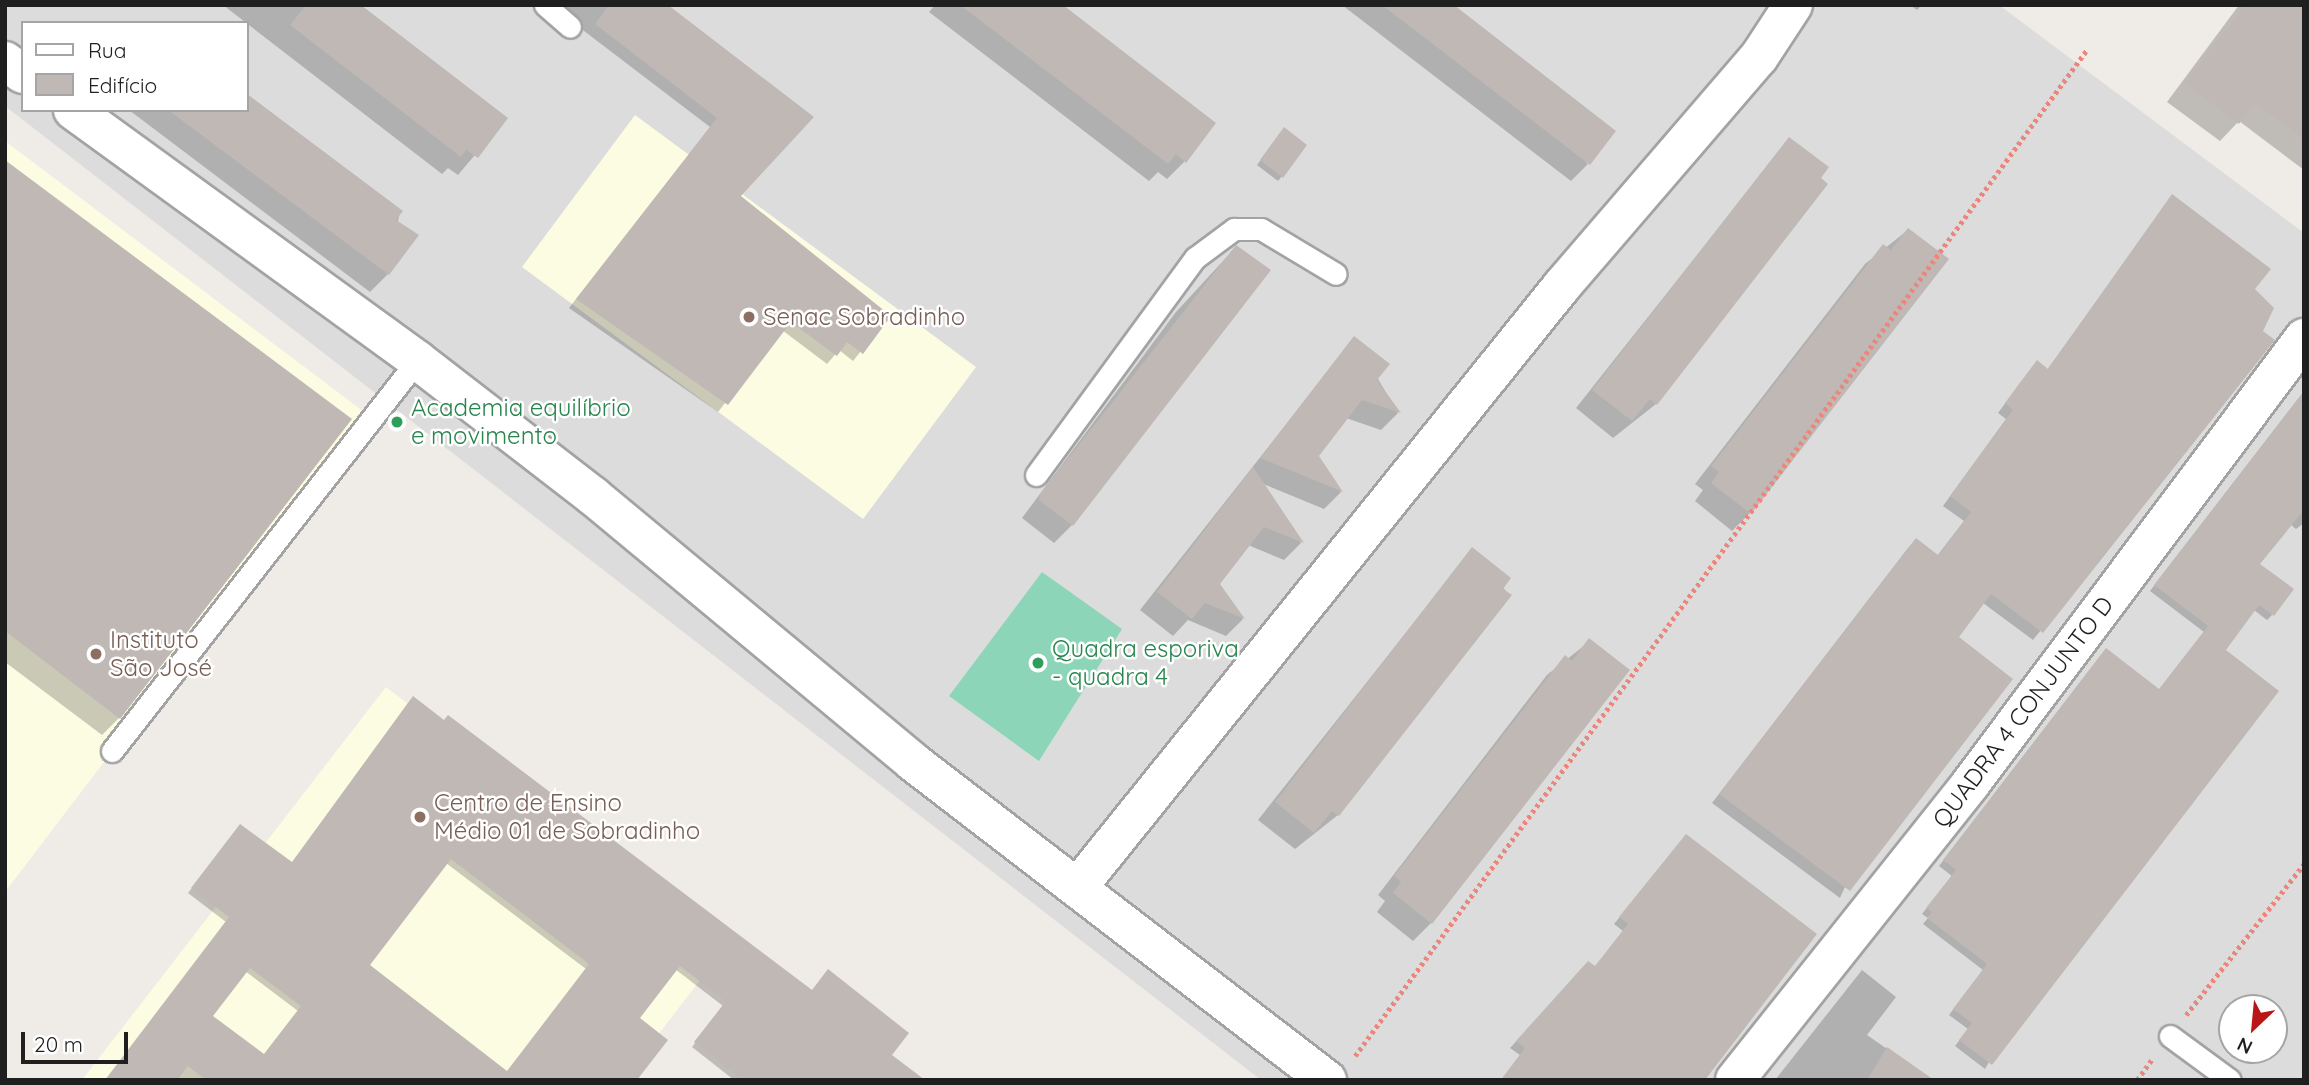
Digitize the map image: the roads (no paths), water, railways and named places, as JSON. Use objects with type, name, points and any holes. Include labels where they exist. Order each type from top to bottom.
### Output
[{"type":"street","points":[[1077,888],[1561,287],[1759,57],[1793,5]]},
{"type":"street","points":[[5,61],[21,73]]},
{"type":"street","points":[[76,112],[417,360],[1077,888],[1336,1074]]},
{"type":"street","name":"QUADRA 4 CONJUNTO D","points":[[1735,1080],[1971,783],[2304,338]]},
{"type":"lane","points":[[545,5],[570,27]]},
{"type":"lane","points":[[1036,475],[1195,258],[1234,229],[1261,229],[1336,274]]},
{"type":"lane","points":[[112,751],[417,360]]},
{"type":"lane","points":[[2171,1036],[2230,1080]]},
{"type":"place","name":"Senac Sobradinho","points":[[749,317]]},
{"type":"place","name":"Academia equilíbrio e movimento","points":[[397,422]]},
{"type":"place","name":"Instituto São José","points":[[96,654]]},
{"type":"place","name":"Quadra esporiva - quadra 4","points":[[1038,663]]},
{"type":"place","name":"Centro de Ensino Médio 01 de Sobradinho","points":[[420,817]]}]
